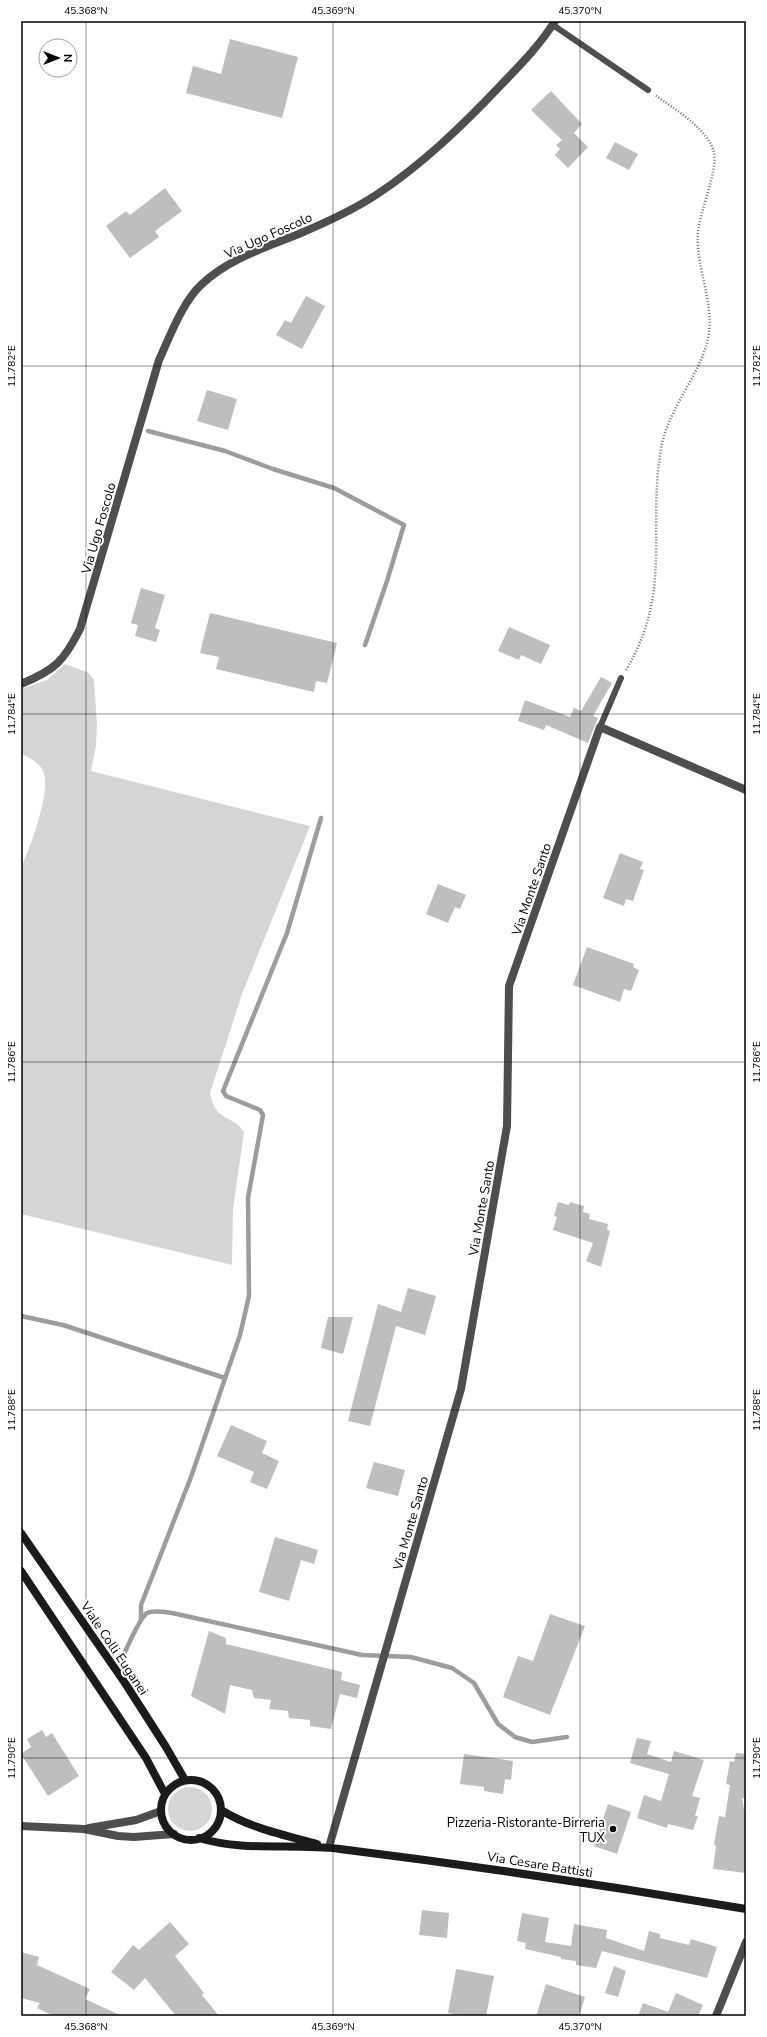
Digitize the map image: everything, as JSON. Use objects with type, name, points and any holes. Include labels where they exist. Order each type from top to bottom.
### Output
[{"type":"main road","name":"Viale Colli Euganei","points":[[21,1533],[125,1683],[166,1747],[185,1780]]},
{"type":"main road","points":[[21,1570],[146,1758],[165,1794]]},
{"type":"main road","points":[[174,1834],[165,1824],[161,1811],[165,1794],[177,1783],[185,1780],[203,1782],[210,1787],[218,1798],[221,1810],[214,1828],[199,1838]]},
{"type":"main road","name":"Via Cesare Battisti","points":[[221,1810],[250,1826],[329,1847]]},
{"type":"main road","name":"Via Cesare Battisti","points":[[174,1834],[190,1840],[199,1838],[217,1844],[240,1846],[329,1847],[489,1868],[746,1909]]},
{"type":"street","name":"Via Ugo Foscolo","points":[[21,684],[50,671],[68,653],[80,628],[159,360],[176,322],[201,284],[222,269],[248,254],[336,218],[376,195],[409,171],[437,148],[483,104],[522,63],[554,23]]},
{"type":"street","points":[[600,727],[746,790]]},
{"type":"street","name":"Via Monte Santo","points":[[329,1847],[461,1389],[507,1126],[509,986],[600,727]]},
{"type":"street","name":"Via Cesare Battisti","points":[[84,1829],[136,1820],[161,1811]]},
{"type":"street","name":"Via Cesare Battisti","points":[[21,1826],[84,1829],[129,1837],[174,1834]]},
{"type":"street","points":[[716,2016],[746,1942]]},
{"type":"lane","points":[[554,23],[648,90]]},
{"type":"lane","points":[[600,727],[621,678]]},
{"type":"path","points":[[621,678],[637,653],[646,630],[653,603],[657,564],[658,470],[661,448],[665,432],[707,343],[710,312],[698,242],[698,230],[705,197],[715,162],[714,152],[711,144],[703,133],[648,90]]},
{"type":"shaded area","points":[[65,664],[89,673],[94,680],[97,725],[96,745],[91,771],[310,826],[242,994],[210,1093],[212,1103],[220,1114],[240,1126],[244,1132],[233,1209],[232,1265],[21,1214],[21,867],[30,847],[39,819],[45,791],[45,780],[43,771],[39,765],[21,754],[21,689],[47,680]]},
{"type":"shaded area","points":[[194,1787],[199,1788],[206,1793],[211,1800],[211,1818],[206,1825],[199,1830],[186,1831],[181,1830],[174,1825],[169,1818],[168,1805],[169,1800],[174,1793],[181,1788]]},
{"type":"building","points":[[230,39],[298,57],[282,118],[186,93],[193,66],[221,74]]},
{"type":"building","points":[[551,91],[582,124],[574,133],[588,147],[568,168],[555,155],[560,149],[556,145],[562,140],[531,110]]},
{"type":"building","points":[[615,142],[638,154],[629,170],[606,158]]},
{"type":"building","points":[[165,188],[182,211],[155,231],[159,237],[130,258],[106,226],[126,211],[130,215]]},
{"type":"building","points":[[306,296],[325,306],[302,349],[276,335],[285,320],[291,323]]},
{"type":"building","points":[[207,390],[237,399],[228,430],[197,421]]},
{"type":"building","points":[[141,588],[165,595],[155,628],[160,630],[156,642],[135,636],[138,625],[131,623]]},
{"type":"building","points":[[210,613],[337,643],[327,683],[316,681],[314,692],[216,669],[219,657],[200,653]]},
{"type":"building","points":[[509,627],[550,645],[541,664],[521,655],[519,660],[498,651]]},
{"type":"building","points":[[601,677],[612,683],[593,716],[598,718],[588,743],[546,725],[544,730],[518,721],[525,700],[570,717],[574,708],[581,711]]},
{"type":"building","points":[[620,853],[643,862],[640,869],[644,870],[633,901],[626,899],[624,906],[603,898]]},
{"type":"building","points":[[438,884],[466,895],[460,909],[455,907],[448,923],[426,914]]},
{"type":"building","points":[[587,947],[634,964],[633,967],[639,970],[631,991],[624,989],[620,1002],[573,985]]},
{"type":"building","points":[[558,1202],[569,1205],[570,1202],[584,1206],[583,1212],[590,1214],[589,1219],[608,1224],[607,1230],[610,1231],[601,1267],[586,1261],[593,1243],[553,1230],[557,1217],[554,1216]]},
{"type":"building","points":[[408,1288],[436,1296],[425,1335],[396,1326],[370,1426],[348,1421],[378,1304],[401,1312]]},
{"type":"building","points":[[328,1317],[353,1317],[343,1354],[321,1348]]},
{"type":"building","points":[[231,1425],[267,1441],[262,1453],[279,1461],[267,1489],[250,1482],[254,1472],[217,1456]]},
{"type":"building","points":[[374,1462],[405,1470],[398,1496],[366,1488]]},
{"type":"building","points":[[275,1537],[318,1550],[314,1564],[301,1560],[289,1601],[259,1592]]},
{"type":"building","points":[[550,1614],[585,1626],[550,1715],[503,1697],[518,1656],[533,1661]]},
{"type":"building","points":[[209,1631],[226,1638],[226,1644],[342,1672],[341,1680],[360,1685],[357,1698],[340,1694],[331,1729],[310,1726],[310,1720],[289,1718],[288,1711],[269,1709],[271,1700],[254,1698],[252,1690],[230,1685],[225,1714],[191,1696]]},
{"type":"building","points":[[42,1730],[46,1737],[52,1733],[79,1776],[48,1796],[21,1754],[31,1747],[27,1739]]},
{"type":"building","points":[[637,1738],[651,1741],[647,1754],[671,1762],[674,1751],[704,1760],[692,1796],[700,1798],[695,1816],[698,1816],[693,1830],[668,1824],[667,1828],[637,1818],[644,1795],[661,1801],[669,1774],[630,1763]]},
{"type":"building","points":[[736,1753],[746,1754],[746,1799],[742,1798],[746,1821],[746,1873],[713,1869],[716,1846],[714,1844],[719,1816],[725,1817],[730,1785],[726,1784],[730,1761],[734,1762]]},
{"type":"building","points":[[464,1754],[513,1761],[511,1780],[505,1779],[503,1794],[484,1791],[484,1787],[460,1784]]},
{"type":"building","name":"Pizzeria-Ristorante-Birreria TUX","points":[[608,1804],[631,1812],[617,1854],[594,1846]]},
{"type":"building","points":[[422,1910],[449,1913],[447,1938],[419,1935]]},
{"type":"building","points":[[522,1913],[549,1918],[545,1942],[571,1946],[574,1924],[607,1930],[606,1938],[644,1951],[649,1931],[660,1934],[660,1938],[689,1945],[691,1939],[717,1947],[707,1978],[602,1951],[596,1968],[576,1965],[576,1961],[561,1959],[561,1957],[525,1949],[526,1943],[517,1941]]},
{"type":"building","points":[[170,1922],[189,1944],[175,1956],[204,1993],[202,1995],[219,2016],[176,2016],[145,1978],[134,1990],[111,1972],[133,1945],[139,1950]]},
{"type":"building","points":[[21,1952],[39,1957],[37,1965],[90,1989],[85,1999],[122,2016],[54,2016],[37,2008],[40,2003],[21,1998]]},
{"type":"building","points":[[614,1966],[626,1971],[618,1997],[605,1993]]},
{"type":"building","points":[[456,1969],[494,1976],[486,2016],[464,2016],[448,2013]]},
{"type":"building","points":[[546,1984],[585,1997],[579,2016],[536,2016]]},
{"type":"building","points":[[676,1993],[703,2005],[698,2016],[638,2016],[643,2003],[668,2012]]},
{"type":"waterway","points":[[148,431],[225,451],[273,469],[334,488],[404,525],[365,645]]},
{"type":"waterway","points":[[141,1619],[141,1605],[191,1477],[240,1335],[249,1296],[248,1198],[263,1115],[260,1110],[226,1096],[223,1091],[287,933],[321,818]]},
{"type":"waterway","points":[[21,1316],[63,1325],[225,1378]]},
{"type":"waterway","points":[[122,1658],[137,1627],[147,1613],[156,1611],[172,1613],[362,1655],[411,1657],[452,1668],[474,1683],[498,1724],[515,1737],[532,1742],[567,1737]]},
{"type":"place","name":"Pizzeria-Ristorante-Birreria TUX","points":[[613,1829]]}]
